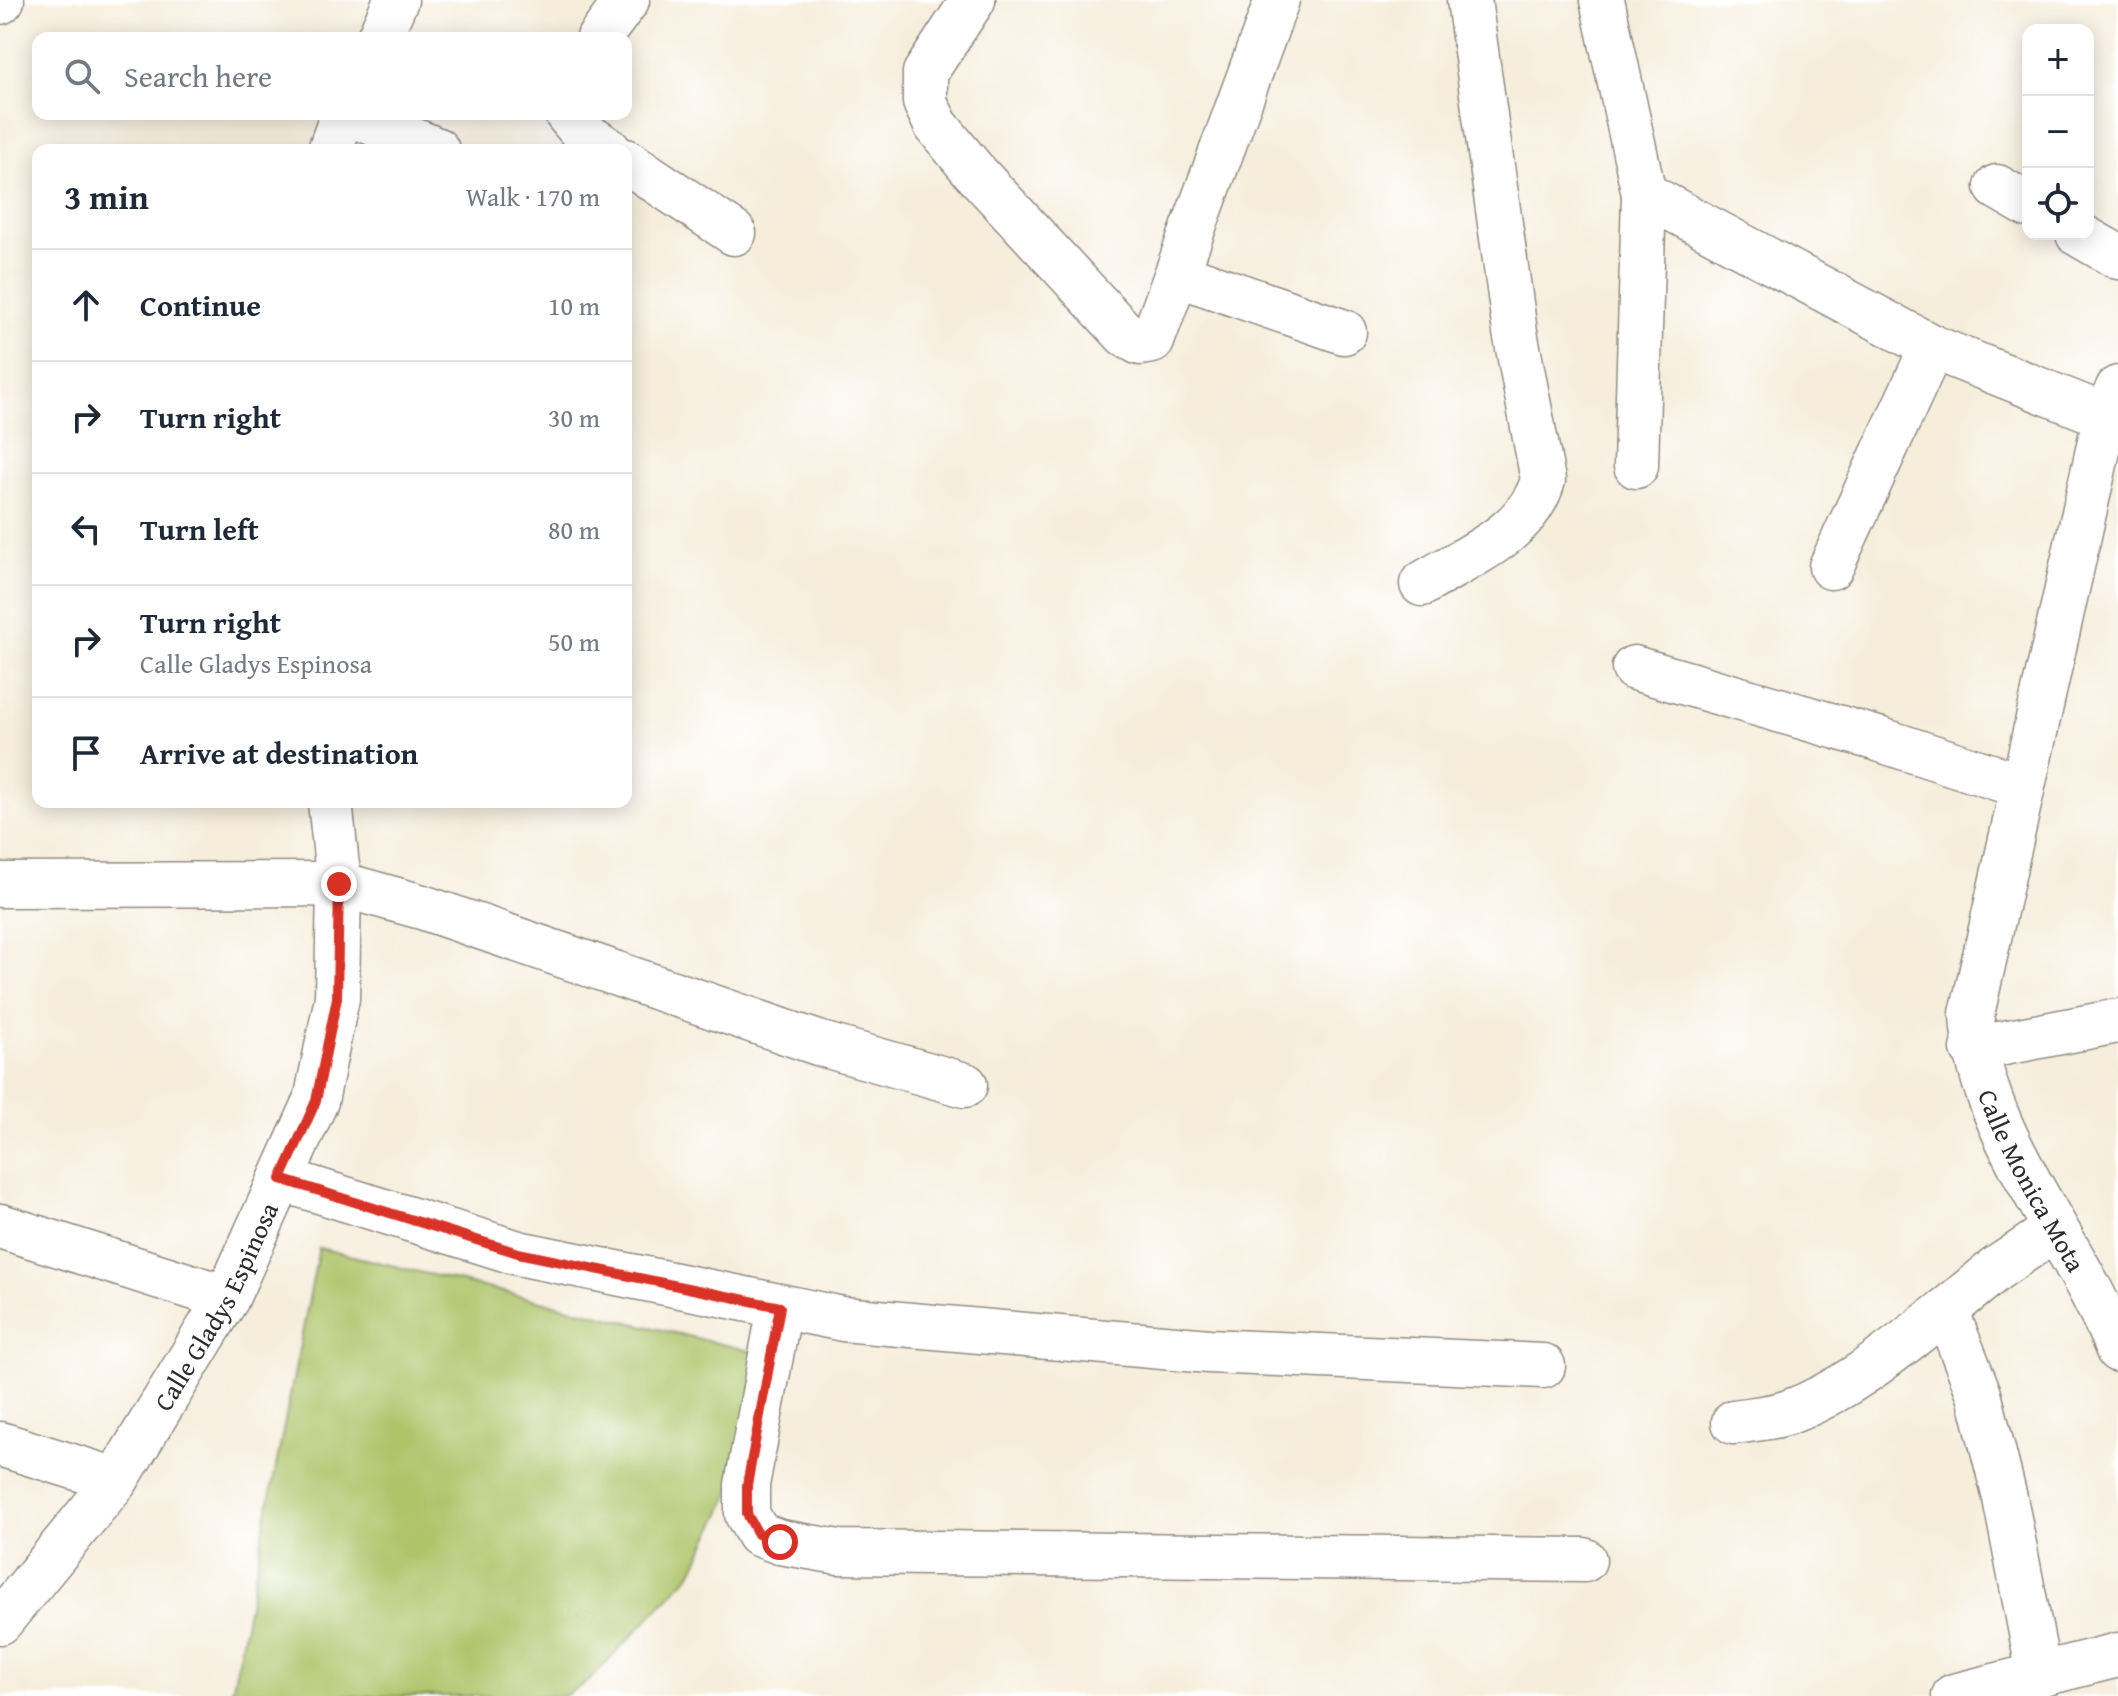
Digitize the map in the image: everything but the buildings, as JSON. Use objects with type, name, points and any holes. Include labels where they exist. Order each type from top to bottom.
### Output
[{"type":"street","points":[[382,32],[396,0]]},
{"type":"street","points":[[603,32],[627,0]]},
{"type":"street","points":[[973,0],[925,73],[925,102],[936,125],[973,170],[1126,335],[1140,343],[1152,341],[1277,0]]},
{"type":"street","points":[[1422,584],[1519,525],[1537,501],[1543,480],[1515,332],[1469,0]]},
{"type":"street","points":[[1602,0],[1644,194],[1636,466]]},
{"type":"street","points":[[332,144],[341,120]]},
{"type":"street","points":[[365,120],[423,144]]},
{"type":"street","points":[[572,120],[582,132],[600,144]]},
{"type":"street","points":[[632,165],[734,233]]},
{"type":"street","points":[[1644,194],[1932,347],[2114,409]]},
{"type":"street","points":[[2088,240],[2118,257]]},
{"type":"street","points":[[1177,274],[1344,332]]},
{"type":"street","points":[[1831,567],[1932,347]]},
{"type":"street","name":"Calle Monica Mota","points":[[2113,1322],[2054,1230],[1985,1088],[1973,1049],[1972,1014],[2021,786],[2114,409]]},
{"type":"street","points":[[1634,668],[1878,739],[2021,786]]},
{"type":"street","name":"Calle Gladys Espinosa","points":[[0,1622],[116,1480],[227,1298],[316,1101],[334,1013],[339,884],[331,808]]},
{"type":"street","points":[[0,885],[339,884],[422,907],[821,1044],[965,1085]]},
{"type":"street","points":[[1973,1049],[2118,1021]]},
{"type":"street","points":[[281,1179],[518,1253],[843,1319],[1209,1351],[1543,1366]]},
{"type":"street","points":[[0,1226],[227,1298]]},
{"type":"street","points":[[1734,1422],[1788,1412],[1873,1366],[1996,1269],[2054,1230]]},
{"type":"street","points":[[780,1307],[747,1485],[747,1514],[758,1534],[780,1542],[839,1552],[1584,1560]]},
{"type":"street","points":[[1946,1310],[1979,1394],[1987,1424],[2005,1498],[2039,1674]]},
{"type":"street","points":[[0,1444],[116,1480]]},
{"type":"street","points":[[1954,1696],[2118,1655]]},
{"type":"green space","points":[[319,1248],[771,1356],[729,1497],[691,1574],[589,1681],[564,1696],[231,1696]]},
{"type":"route","points":[[339,884],[337,998],[316,1101],[281,1179],[518,1253],[780,1307],[747,1485],[747,1514],[758,1534],[780,1542]]}]
